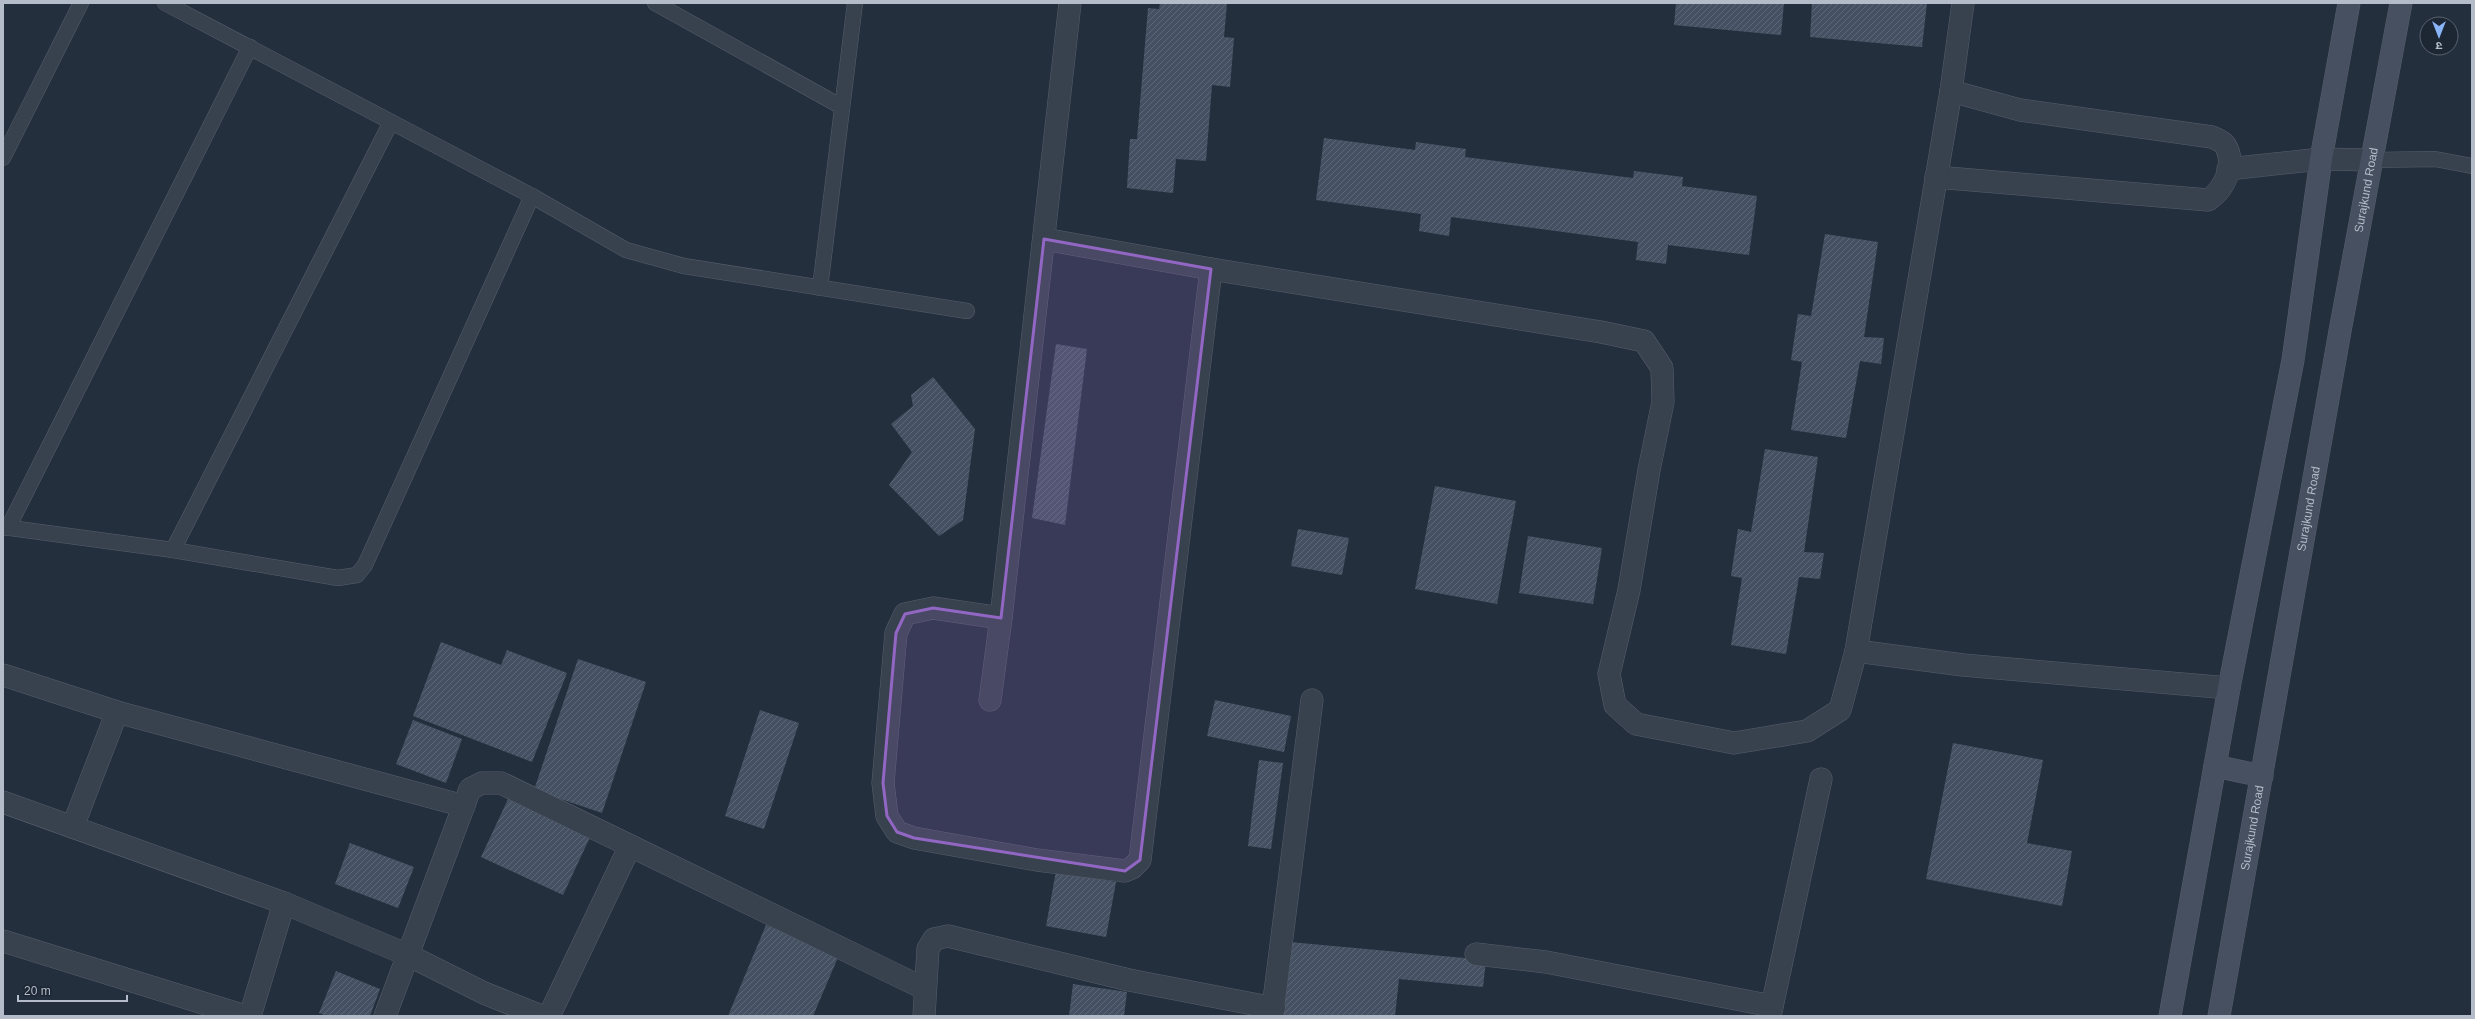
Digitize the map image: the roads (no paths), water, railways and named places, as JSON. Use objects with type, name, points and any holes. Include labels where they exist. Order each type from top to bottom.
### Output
[{"type":"main road","points":[[2170,1016],[2229,688],[2293,360],[2321,159],[2349,3]]},
{"type":"main road","name":"Surajkund Road","points":[[2219,1016],[2401,3]]},
{"type":"main road","points":[[2215,766],[2262,776]]},
{"type":"street","points":[[990,700],[1001,618],[1070,3]]},
{"type":"street","points":[[1044,239],[1210,269],[1593,330],[1644,342],[1662,368],[1663,402],[1649,470],[1629,590],[1609,674],[1615,705],[1636,724],[1734,743],[1807,731],[1840,710],[1856,651],[1951,91],[1963,3]]},
{"type":"street","points":[[1936,177],[2208,200],[2218,194],[2225,182],[2228,169],[2228,151],[2224,144],[2212,137],[2020,110],[1951,91]]},
{"type":"street","points":[[2228,169],[2321,159],[2373,160]]},
{"type":"street","points":[[1001,618],[933,608],[905,614],[896,633],[883,783],[887,816],[897,832],[914,838],[1037,860],[1125,871],[1132,868],[1140,860],[1210,269]]},
{"type":"street","points":[[1856,651],[1963,665],[2229,688]]},
{"type":"street","points":[[3,674],[117,712],[464,806]]},
{"type":"street","points":[[924,1016],[928,949],[934,939],[948,936],[1129,980],[1273,1012],[1312,700]]},
{"type":"street","points":[[73,826],[117,712]]},
{"type":"street","points":[[1476,954],[1554,963],[1771,1011],[1821,779]]},
{"type":"street","points":[[385,1016],[470,789],[482,783],[501,783],[925,989]]},
{"type":"street","points":[[3,802],[284,903],[408,955],[484,994],[541,1016]]},
{"type":"street","points":[[549,1016],[630,846]]},
{"type":"street","points":[[250,1016],[284,903]]},
{"type":"street","points":[[3,941],[246,1016]]},
{"type":"lane","points":[[3,158],[81,3]]},
{"type":"lane","points":[[165,3],[181,7],[250,47],[532,196],[626,250],[684,266],[967,311]]},
{"type":"lane","points":[[655,3],[842,107]]},
{"type":"lane","points":[[820,288],[855,3]]},
{"type":"lane","points":[[250,47],[5,528],[173,550],[338,578],[357,574],[365,565],[532,196]]},
{"type":"lane","points":[[173,550],[391,122]]},
{"type":"lane","points":[[2373,160],[2435,159],[2472,166]]}]
